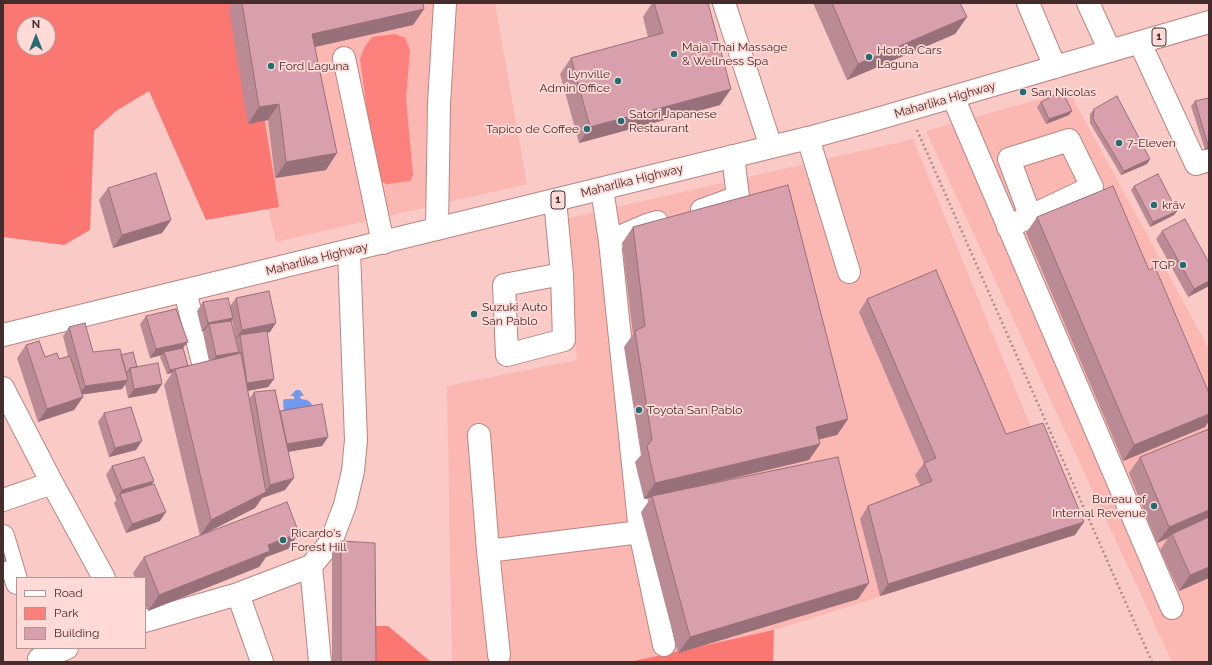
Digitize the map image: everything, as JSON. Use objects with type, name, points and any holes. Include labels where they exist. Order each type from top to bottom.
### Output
[{"type":"main road","points":[[437,229],[439,104],[445,3]]},
{"type":"main road","points":[[724,3],[771,147]]},
{"type":"main road","points":[[1028,3],[1055,68]]},
{"type":"main road","points":[[1088,3],[1110,51]]},
{"type":"main road","name":"Maharlika Highway","points":[[3,335],[808,138],[1055,68],[1209,22]]},
{"type":"main road","points":[[1140,43],[1203,162]]},
{"type":"main road","points":[[344,58],[383,243]]},
{"type":"main road","points":[[953,97],[1172,608]]},
{"type":"main road","points":[[808,138],[849,272]]},
{"type":"main road","points":[[610,241],[647,225],[712,208],[738,197],[733,156]]},
{"type":"main road","points":[[602,189],[610,241],[640,532],[664,645]]},
{"type":"main road","points":[[555,200],[562,274]]},
{"type":"main road","points":[[1008,227],[1030,215]]},
{"type":"main road","points":[[146,621],[238,594],[311,566],[331,542],[345,505],[353,471],[356,440],[348,251]]},
{"type":"main road","points":[[185,291],[202,359]]},
{"type":"main road","points":[[3,388],[52,483],[103,577]]},
{"type":"main road","points":[[480,435],[488,551],[499,655]]},
{"type":"main road","points":[[3,500],[52,483]]},
{"type":"main road","points":[[488,551],[640,532]]},
{"type":"main road","points":[[3,536],[16,580]]},
{"type":"main road","points":[[311,566],[320,662]]},
{"type":"main road","points":[[238,594],[262,662]]},
{"type":"main road","points":[[38,656],[63,649]]},
{"type":"path","points":[[908,110],[1152,662]]},
{"type":"shaded area","points":[[3,3],[245,3],[279,207],[206,220],[149,91],[116,111],[94,131],[90,230],[64,245],[3,237]]},
{"type":"shaded area","points":[[254,3],[495,3],[527,184],[276,242],[248,124]]},
{"type":"shaded area","name":"Bureau of Internal Revenue","points":[[1069,91],[1209,349],[1209,662],[1172,662],[926,131]]},
{"type":"shaded area","name":"Toyota San Pablo","points":[[913,139],[1075,535],[673,662],[452,662],[447,386],[577,360],[561,220]]},
{"type":"shaded area","points":[[372,626],[388,626],[431,662],[373,662]]},
{"type":"shaded area","points":[[774,630],[773,662],[630,662]]},
{"type":"green space","points":[[395,34],[405,38],[410,50],[406,99],[413,175],[410,181],[386,184],[380,181],[375,170],[360,59],[364,48],[372,37]]},
{"type":"water","points":[[296,390],[300,390],[304,396],[300,396],[301,399],[307,400],[312,406],[284,413],[283,401],[285,399],[294,399],[294,396],[290,396]]},
{"type":"building","points":[[242,3],[423,3],[424,9],[312,34],[337,153],[286,162],[279,104],[259,107]]},
{"type":"building","points":[[654,3],[708,3],[731,89],[590,127],[571,58],[663,33]]},
{"type":"building","name":"Honda Cars Laguna","points":[[832,3],[960,3],[967,17],[858,64]]},
{"type":"building","points":[[1062,91],[1072,111],[1049,119],[1041,102]]},
{"type":"building","name":"7-Eleven","points":[[1117,96],[1150,159],[1124,171],[1093,119],[1094,109]]},
{"type":"building","points":[[1209,98],[1209,145],[1208,145],[1195,101]]},
{"type":"building","points":[[156,173],[171,220],[122,235],[108,188]]},
{"type":"building","name":"krāv","points":[[1158,174],[1177,211],[1153,222],[1134,186]]},
{"type":"building","points":[[788,185],[848,419],[816,427],[820,444],[655,483],[647,446],[652,440],[635,331],[645,326],[633,227]]},
{"type":"building","points":[[1113,186],[1149,270],[1155,267],[1209,393],[1209,414],[1134,445],[1037,217]]},
{"type":"building","points":[[1185,219],[1209,263],[1209,281],[1194,289],[1162,231]]},
{"type":"building","points":[[936,270],[1006,434],[1043,423],[1084,522],[888,584],[868,506],[932,481],[924,463],[936,458],[867,299]]},
{"type":"building","points":[[269,291],[276,323],[242,330],[236,298]]},
{"type":"building","points":[[228,298],[233,318],[208,323],[203,302]]},
{"type":"building","points":[[176,309],[188,342],[156,349],[146,316]]},
{"type":"building","points":[[231,321],[239,352],[216,356],[209,324]]},
{"type":"building","points":[[85,323],[93,352],[120,349],[128,380],[85,386],[69,327]]},
{"type":"building","points":[[267,331],[274,379],[247,383],[240,335]]},
{"type":"building","points":[[39,341],[45,357],[57,353],[59,359],[70,356],[83,397],[47,409],[26,345]]},
{"type":"building","points":[[183,348],[188,366],[170,370],[164,352]]},
{"type":"building","points":[[133,352],[137,367],[130,368],[128,372],[126,372],[121,355]]},
{"type":"building","points":[[241,353],[266,492],[211,520],[175,369]]},
{"type":"building","points":[[158,363],[162,384],[134,389],[130,368]]},
{"type":"building","points":[[275,390],[294,478],[270,485],[254,392]]},
{"type":"building","points":[[322,404],[328,437],[287,444],[280,411]]},
{"type":"building","points":[[131,407],[142,441],[115,448],[104,413]]},
{"type":"building","points":[[1209,429],[1209,510],[1169,527],[1140,457]]},
{"type":"building","points":[[144,457],[154,481],[122,490],[112,466]]},
{"type":"building","points":[[838,457],[869,583],[690,637],[652,496]]},
{"type":"building","points":[[154,484],[166,512],[132,524],[120,494]]},
{"type":"building","points":[[287,502],[299,533],[268,545],[270,551],[159,595],[144,557]]},
{"type":"building","points":[[1209,517],[1209,567],[1190,575],[1172,534]]},
{"type":"building","points":[[341,541],[375,543],[376,662],[341,662]]},
{"type":"building","points":[[3,550],[6,561],[3,562]]},
{"type":"place","name":"Maja Thai Massage & Wellness Spa","points":[[674,54]]},
{"type":"place","name":"Honda Cars Laguna","points":[[869,57]]},
{"type":"place","name":"Ford Laguna","points":[[271,66]]},
{"type":"place","name":"Lynville Admin Office","points":[[618,81]]},
{"type":"place","name":"San Nicolas","points":[[1023,92]]},
{"type":"place","name":"Satori Japanese Restaurant","points":[[621,121]]},
{"type":"place","name":"Tapico de Coffee","points":[[587,129]]},
{"type":"place","name":"7-Eleven","points":[[1119,143]]},
{"type":"place","name":"krāv","points":[[1154,205]]},
{"type":"place","name":"TGP","points":[[1183,265]]},
{"type":"place","name":"Suzuki Auto San Pablo","points":[[474,314]]},
{"type":"place","name":"Toyota San Pablo","points":[[639,410]]},
{"type":"place","name":"Bureau of Internal Revenue","points":[[1154,506]]},
{"type":"place","name":"Ricardo's Forest Hill","points":[[283,540]]}]
